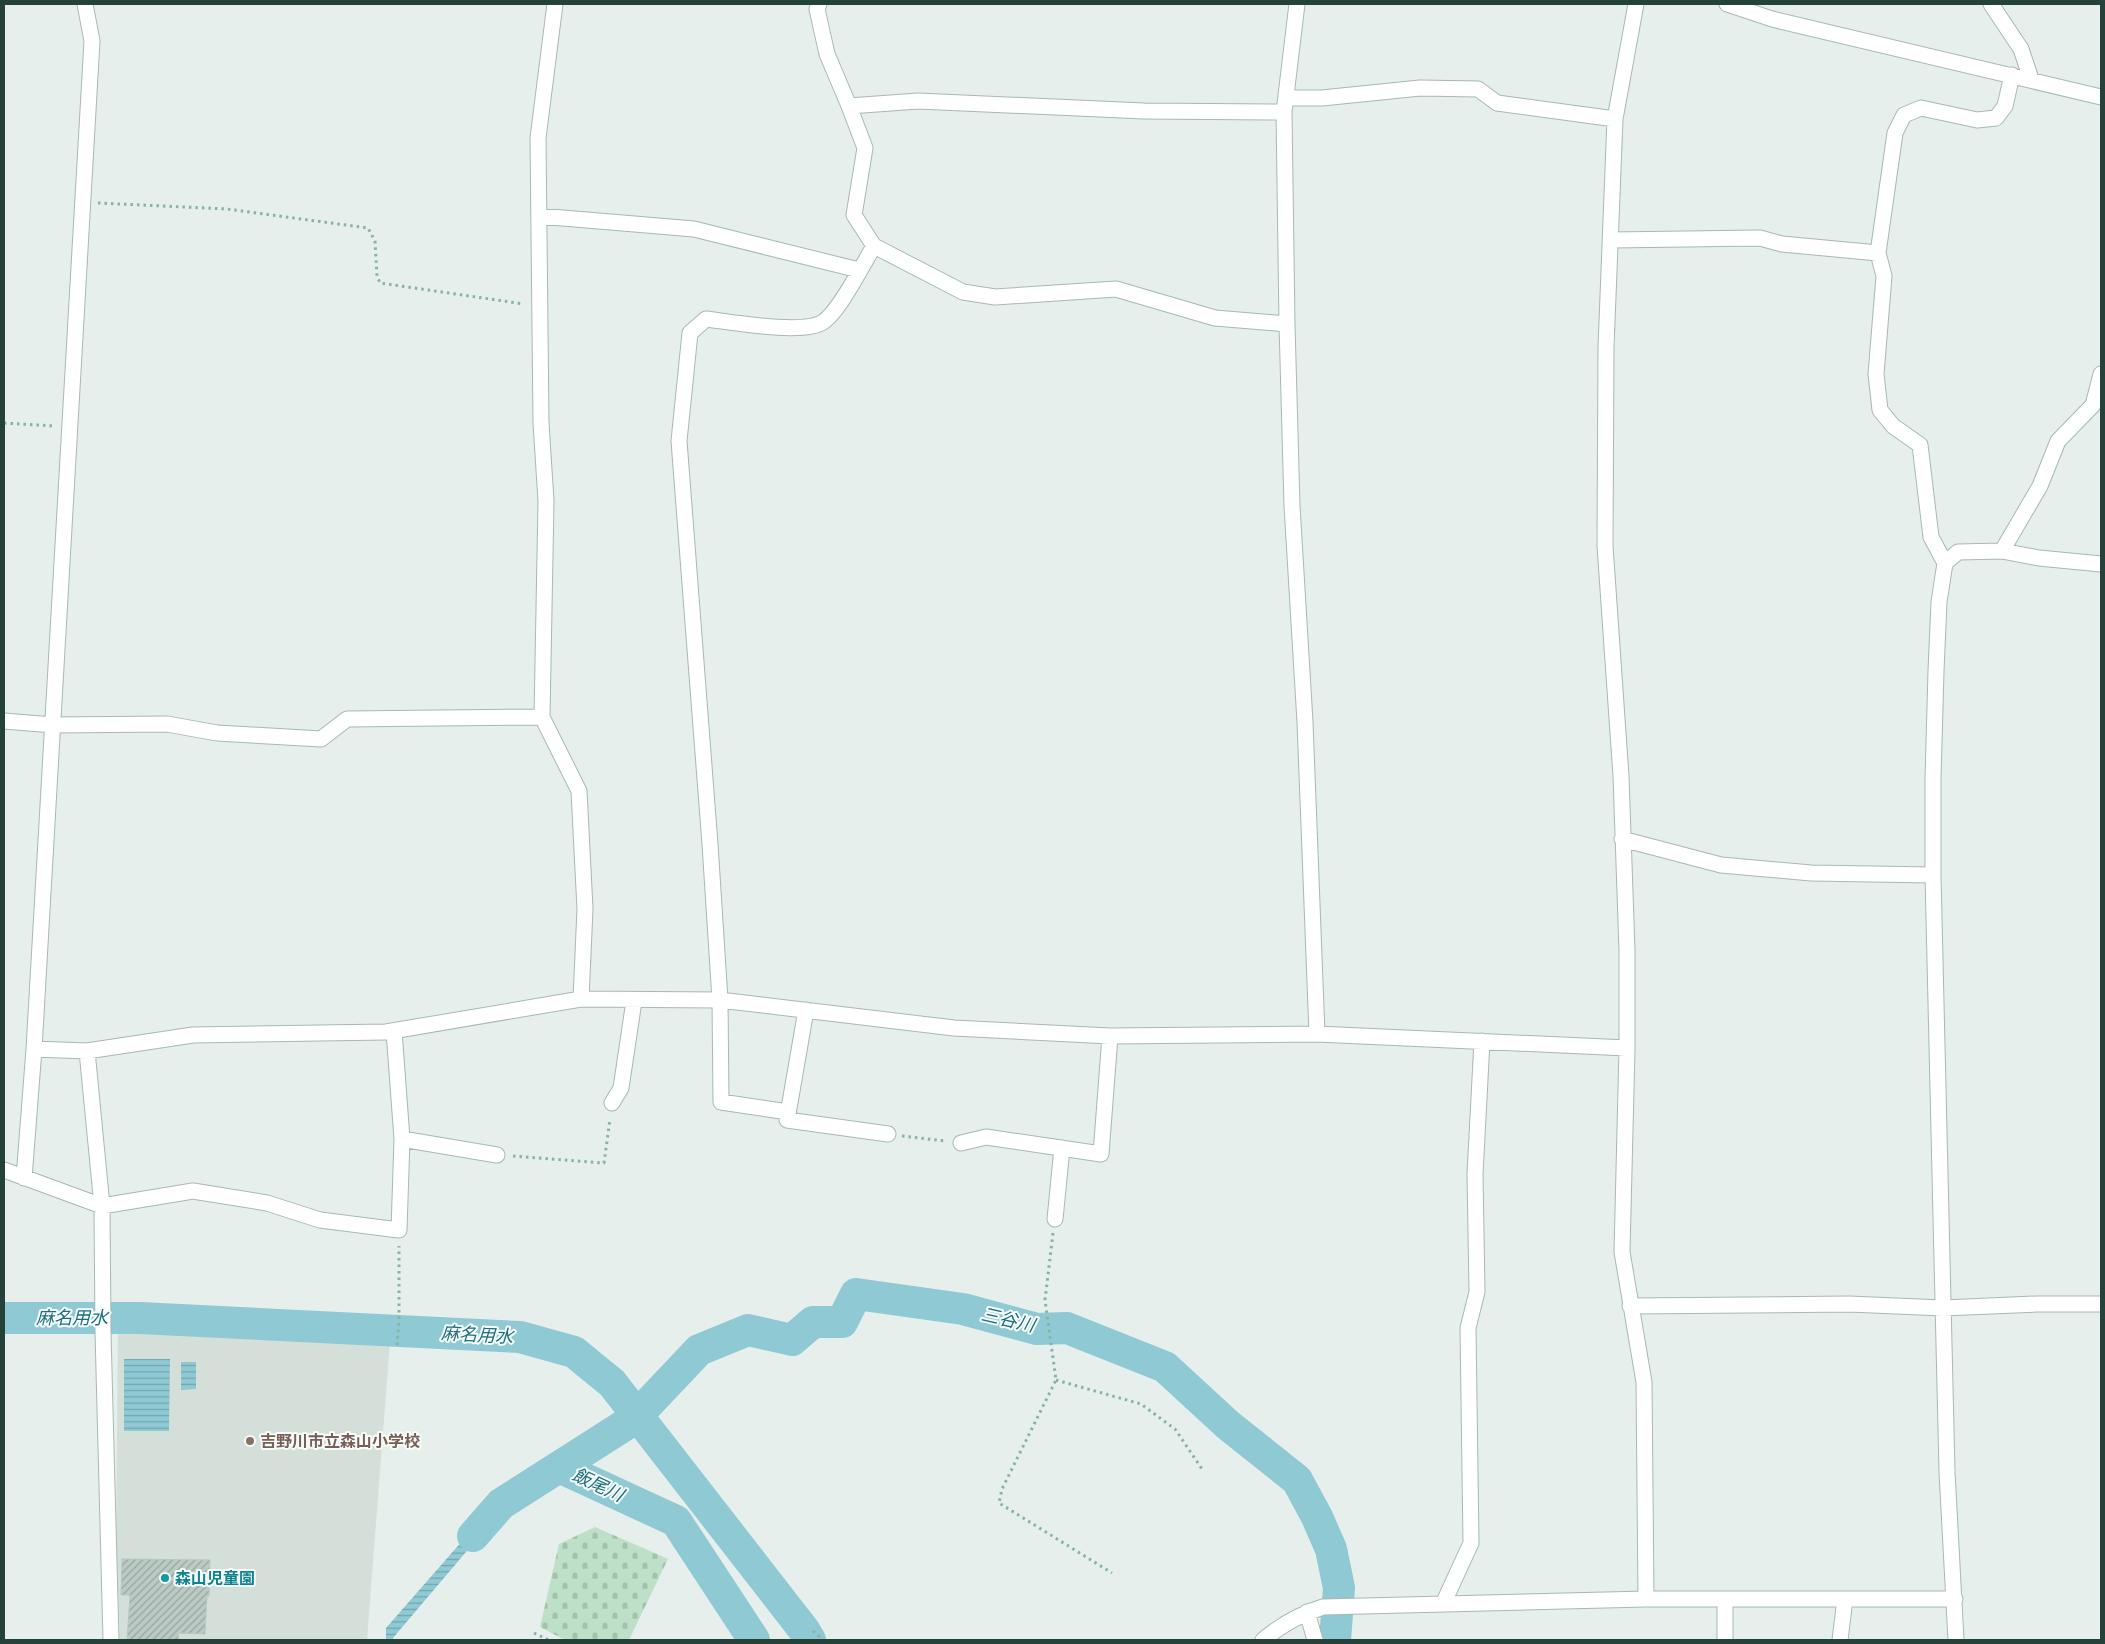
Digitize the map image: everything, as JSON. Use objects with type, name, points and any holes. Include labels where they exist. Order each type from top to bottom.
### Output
[{"type":"street","points":[[24,1178],[34,1049],[92,40],[85,4]]},
{"type":"street","points":[[555,4],[538,138],[541,423],[546,501],[542,717],[578,791],[585,909],[581,999]]},
{"type":"street","points":[[819,4],[817,9],[827,54],[866,148],[854,215],[874,246],[963,292],[995,297],[1116,289],[1215,318],[1287,324]]},
{"type":"street","points":[[1297,4],[1285,105],[1287,324],[1292,506],[1305,722],[1317,1034]]},
{"type":"street","points":[[1636,4],[1615,119],[1606,347],[1605,546],[1621,776],[1627,951],[1627,1048],[1622,1252],[1644,1382],[1646,1599]]},
{"type":"street","points":[[1727,4],[1772,19],[2012,75],[2100,92]]},
{"type":"street","points":[[1991,4],[2021,49],[2031,79]]},
{"type":"street","points":[[1956,1640],[1947,1472],[1933,875],[1936,671],[1939,602],[1945,563],[1931,537],[1920,445],[1893,426],[1880,410],[1876,374],[1884,276],[1878,253],[1895,133],[1904,115],[1921,108],[1977,120],[1996,118],[2004,106],[2012,75]]},
{"type":"street","points":[[849,106],[918,101],[1144,110],[1285,105],[1322,98],[1420,88],[1478,89],[1497,103],[1615,119]]},
{"type":"street","points":[[539,216],[694,229],[859,270]]},
{"type":"street","points":[[1611,240],[1760,238],[1782,244],[1878,253]]},
{"type":"street","points":[[788,1112],[721,1102],[720,1000],[679,441],[690,333],[706,319],[796,329],[823,323],[836,307],[874,246]]},
{"type":"street","points":[[2002,551],[2040,486],[2058,441],[2093,405],[2101,374]]},
{"type":"street","points":[[1945,563],[1958,552],[2002,551],[2039,558],[2101,564]]},
{"type":"street","points":[[4,721],[53,725],[167,724],[217,734],[321,739],[347,719],[542,717]]},
{"type":"street","points":[[1622,839],[1721,865],[1811,873],[1933,875]]},
{"type":"street","points":[[34,1049],[87,1051],[193,1035],[394,1031],[581,999],[634,1001],[720,1000],[954,1028],[1110,1036],[1317,1034],[1627,1048]]},
{"type":"street","points":[[612,1103],[621,1088],[634,1001]]},
{"type":"street","points":[[806,1010],[787,1120],[888,1134]]},
{"type":"street","points":[[4,1170],[102,1206],[193,1192],[267,1204],[320,1220],[399,1230],[402,1139],[394,1031]]},
{"type":"street","points":[[961,1143],[986,1137],[1101,1154],[1110,1036]]},
{"type":"street","points":[[1443,1604],[1471,1543],[1468,1328],[1477,1292],[1475,1174],[1482,1041]]},
{"type":"street","points":[[87,1051],[102,1206],[103,1332],[111,1640]]},
{"type":"street","points":[[402,1139],[497,1155]]},
{"type":"street","points":[[1055,1219],[1062,1148]]},
{"type":"street","points":[[1630,1306],[1849,1304],[1943,1308],[2037,1304],[2101,1304]]},
{"type":"street","points":[[1263,1640],[1280,1626],[1307,1612],[1323,1607],[1646,1599],[1955,1599]]},
{"type":"street","points":[[1840,1640],[1845,1599]]},
{"type":"street","points":[[1725,1600],[1725,1640]]},
{"type":"street","points":[[1307,1612],[1315,1640]]},
{"type":"path","points":[[83,202],[228,209],[368,228],[375,242],[377,276],[380,282],[540,306]]},
{"type":"path","points":[[4,423],[71,427]]},
{"type":"path","points":[[497,1155],[604,1163],[612,1103]]},
{"type":"path","points":[[888,1134],[961,1143]]},
{"type":"path","points":[[1055,1219],[1045,1300],[1056,1380],[1002,1488],[999,1503],[1112,1573]]},
{"type":"path","points":[[397,1344],[399,1321],[399,1230]]},
{"type":"path","points":[[1056,1380],[1141,1404],[1175,1429],[1202,1469]]},
{"type":"path","points":[[813,1631],[823,1640]]},
{"type":"path","points":[[534,1633],[549,1640]]},
{"type":"shaded area","name":"吉野川市立森山小学校","points":[[118,1327],[390,1342],[367,1640],[120,1640],[116,1541]]},
{"type":"green space","points":[[595,1527],[668,1559],[629,1640],[565,1640],[540,1627],[559,1544]]},
{"type":"water","points":[[124,1359],[170,1359],[169,1431],[124,1431]]},
{"type":"water","points":[[181,1362],[196,1362],[196,1389],[181,1390]]},
{"type":"water","points":[[499,1499],[505,1506],[393,1640],[386,1640],[386,1628]]},
{"type":"building","points":[[122,1559],[210,1560],[205,1634],[179,1633],[178,1640],[127,1640],[130,1595],[121,1595]]},
{"type":"waterway","name":"三谷川","points":[[646,1406],[699,1350],[748,1330],[792,1340],[813,1322],[842,1322],[856,1294],[963,1309],[1037,1329],[1067,1328],[1165,1367],[1228,1425],[1297,1480],[1317,1517],[1331,1549],[1339,1588],[1335,1640]]},
{"type":"waterway","name":"麻名用水","points":[[4,1318],[140,1318],[520,1337],[574,1352],[612,1383],[810,1640]]},
{"type":"waterway","name":"飯尾川","points":[[473,1536],[501,1504],[628,1423]]},
{"type":"waterway","name":"飯尾川","points":[[559,1467],[676,1521],[754,1640]]},
{"type":"place","name":"吉野川市立森山小学校","points":[[250,1441]]},
{"type":"place","name":"森山児童園","points":[[165,1578]]}]
